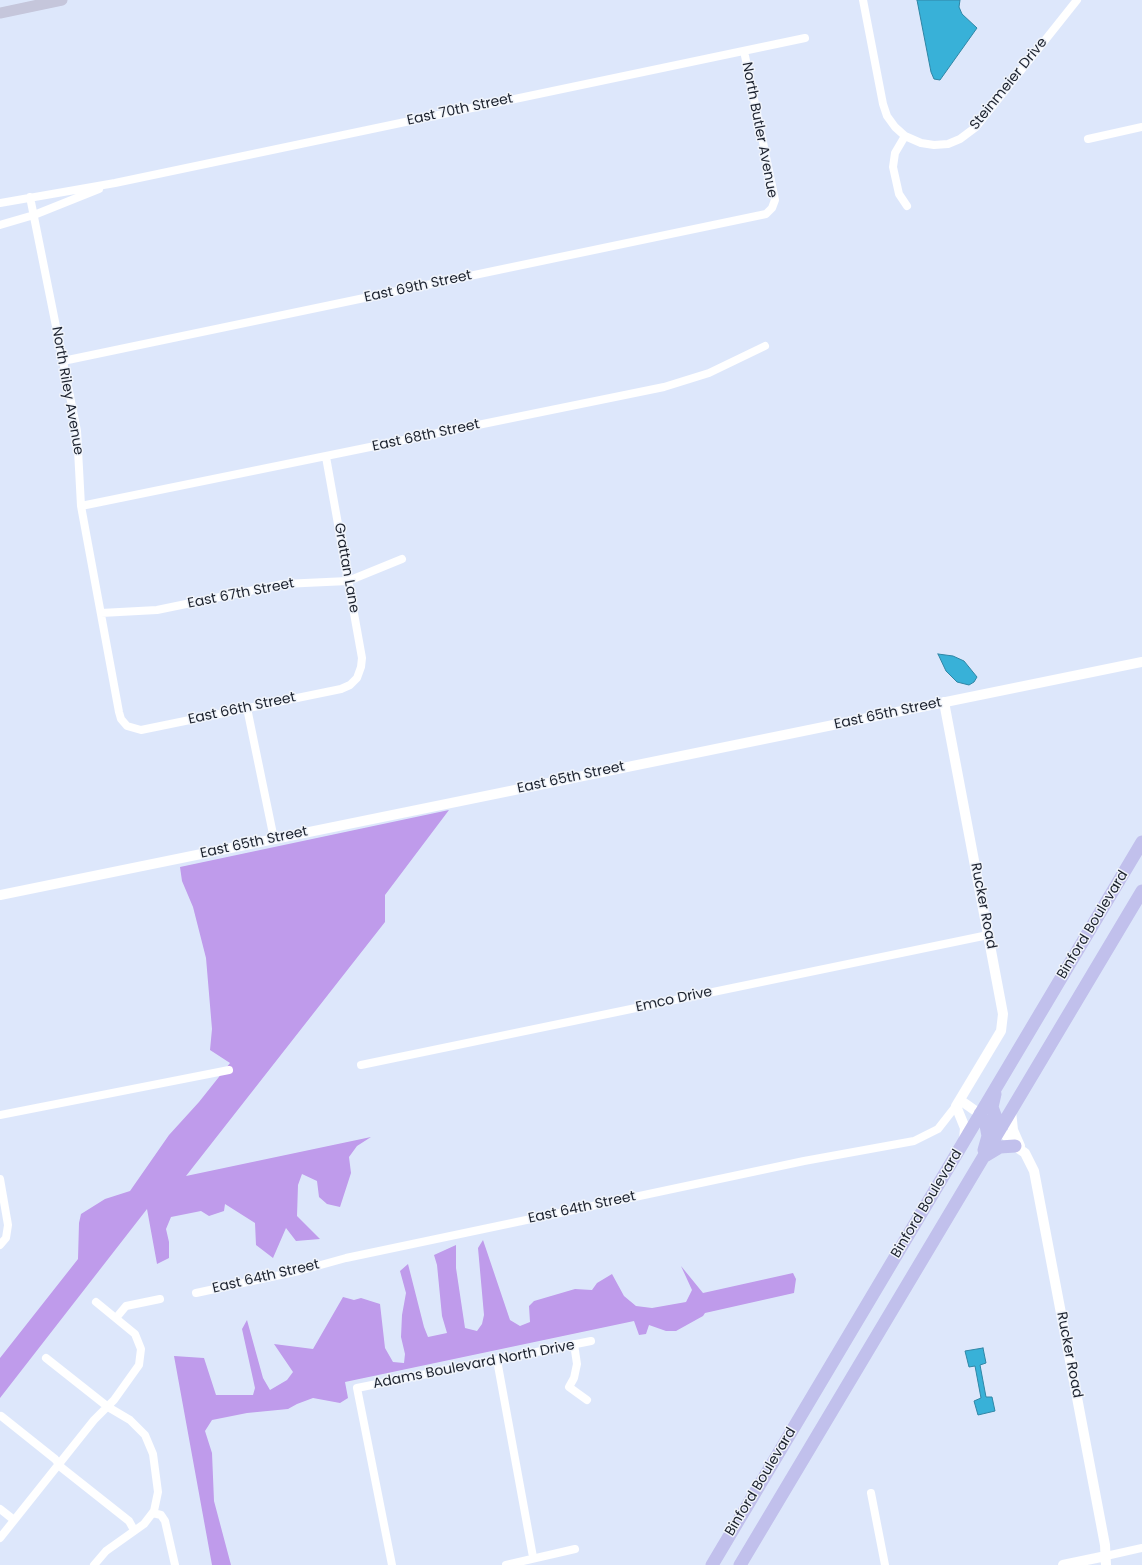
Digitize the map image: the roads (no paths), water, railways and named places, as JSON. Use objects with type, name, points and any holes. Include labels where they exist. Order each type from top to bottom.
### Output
[{"type":"main road","points":[[0,13],[62,0]]},
{"type":"main road","name":"Binford Boulevard","points":[[712,1565],[1142,842]]},
{"type":"main road","name":"Binford Boulevard","points":[[740,1565],[1142,891]]},
{"type":"main road","points":[[996,1088],[992,1107],[1000,1129]]},
{"type":"main road","points":[[980,1114],[986,1125],[988,1136],[982,1158]]},
{"type":"main road","points":[[982,1158],[1000,1147],[1018,1147]]},
{"type":"street","points":[[863,0],[882,104],[891,122],[905,136],[897,146],[893,164],[899,194],[907,206]]},
{"type":"street","name":"Steinmeier Drive","points":[[905,136],[921,143],[934,145],[948,144],[969,134],[1077,0]]},
{"type":"street","name":"East 70th Street","points":[[0,203],[115,183],[805,38]]},
{"type":"street","name":"North Butler Avenue","points":[[744,51],[774,200],[772,208]]},
{"type":"street","points":[[1088,139],[1142,127]]},
{"type":"street","name":"East 70th Street","points":[[0,224],[34,215],[115,183]]},
{"type":"street","name":"North Riley Avenue","points":[[30,197],[77,431],[81,506],[119,712],[126,725]]},
{"type":"street","name":"East 69th Street","points":[[63,361],[758,216],[766,214],[772,208]]},
{"type":"street","name":"East 68th Street","points":[[81,506],[664,387],[709,373],[765,346]]},
{"type":"street","name":"Grattan Lane","points":[[326,457],[362,658],[360,672],[357,678]]},
{"type":"street","name":"East 67th Street","points":[[101,613],[157,610],[282,584],[348,581],[402,559]]},
{"type":"street","name":"East 65th Street","points":[[0,892],[274,839],[1142,662]]},
{"type":"street","name":"East 66th Street","points":[[126,725],[141,730],[341,689],[357,678]]},
{"type":"street","name":"Rucker Road","points":[[944,702],[1003,1014],[1003,1024],[996,1041],[958,1103]]},
{"type":"street","points":[[247,708],[274,839]]},
{"type":"street","name":"Emco Drive","points":[[361,1065],[988,935]]},
{"type":"street","points":[[0,1115],[229,1070]]},
{"type":"street","points":[[958,1103],[980,1114]]},
{"type":"street","points":[[958,1103],[965,1128],[964,1142]]},
{"type":"street","name":"East 64th Street","points":[[196,1293],[299,1272],[346,1258],[804,1161],[914,1141],[938,1129],[958,1103]]},
{"type":"street","name":"Rucker Road","points":[[1011,1111],[1012,1130],[1018,1147]]},
{"type":"street","name":"Rucker Road","points":[[1000,1129],[1028,1157],[1037,1187],[1105,1545],[1106,1560]]},
{"type":"street","points":[[0,1179],[8,1225],[6,1238],[0,1245]]},
{"type":"street","points":[[116,1318],[126,1306],[160,1299]]},
{"type":"street","points":[[0,1538],[94,1420],[108,1407],[136,1371],[141,1356],[140,1346],[136,1337],[96,1302]]},
{"type":"street","name":"Adams Boulevard North Drive","points":[[392,1565],[357,1388],[591,1341]]},
{"type":"street","points":[[574,1344],[577,1358],[576,1368],[569,1387],[587,1400]]},
{"type":"street","points":[[46,1358],[108,1407],[130,1420],[140,1429],[148,1441],[154,1458],[158,1492],[157,1502],[153,1513],[144,1524],[110,1547],[94,1565]]},
{"type":"street","points":[[497,1360],[533,1558]]},
{"type":"street","points":[[1,1416],[129,1521],[134,1530]]},
{"type":"street","points":[[871,1493],[885,1565]]},
{"type":"street","points":[[0,1509],[14,1520]]},
{"type":"street","points":[[153,1513],[161,1515],[165,1521],[175,1565]]},
{"type":"street","points":[[1063,1565],[1106,1560],[1142,1548]]},
{"type":"street","points":[[506,1565],[575,1549]]},
{"type":"water","points":[[917,0],[960,0],[959,7],[962,14],[977,28],[940,80],[934,79],[931,72]]},
{"type":"water","points":[[938,654],[953,656],[964,661],[977,677],[974,682],[969,685],[957,682],[946,671]]},
{"type":"water","points":[[983,1348],[986,1363],[980,1365],[986,1397],[992,1397],[995,1411],[978,1415],[974,1401],[981,1398],[975,1366],[969,1367],[965,1351]]}]
